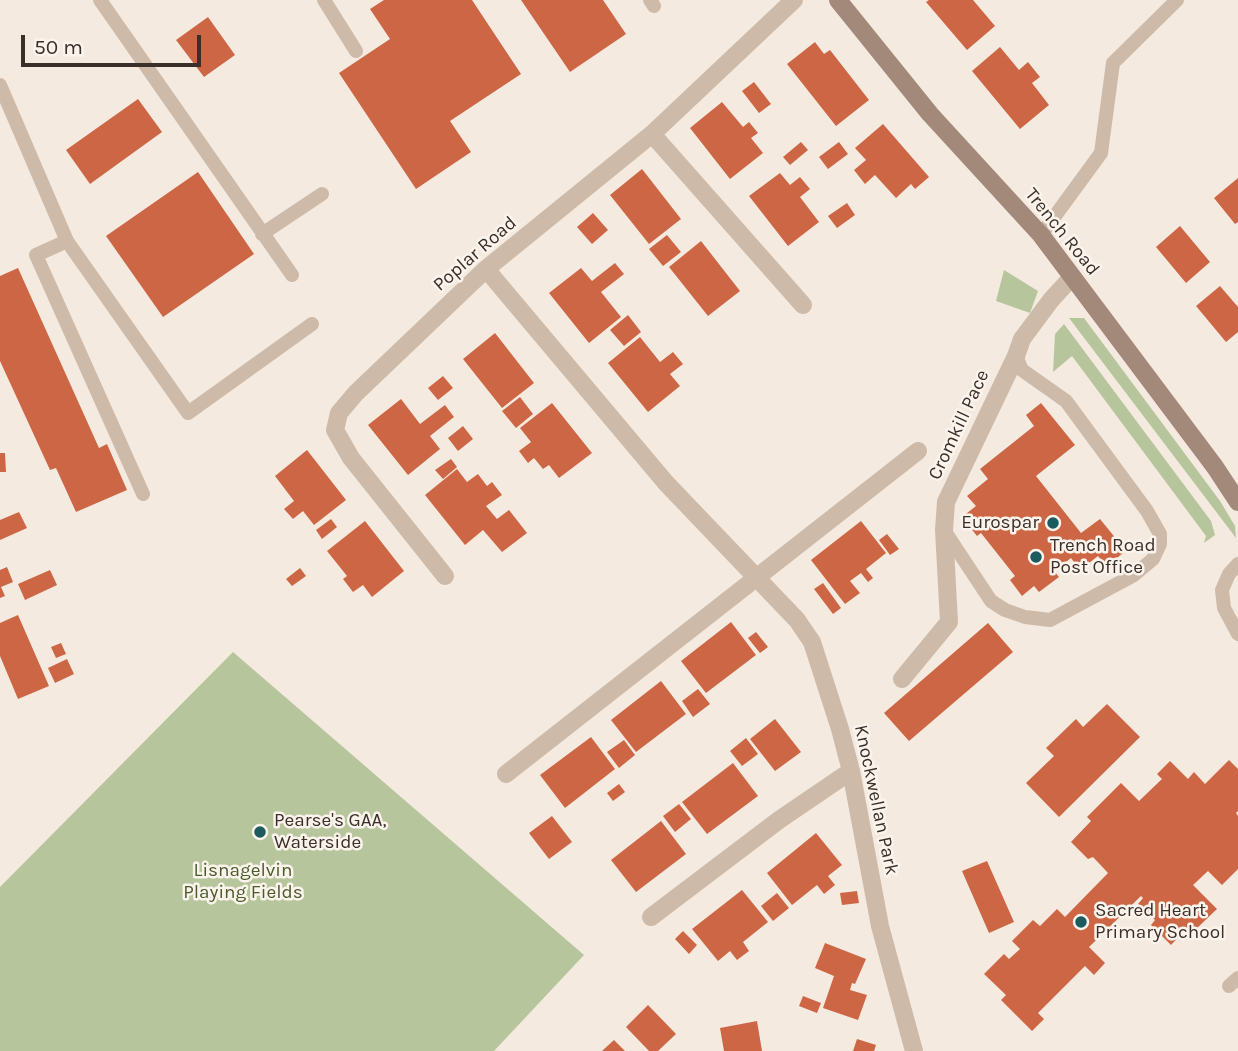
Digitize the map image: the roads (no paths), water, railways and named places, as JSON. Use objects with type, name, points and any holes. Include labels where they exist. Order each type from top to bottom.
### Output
[{"type":"street","name":"Poplar Road","points":[[445,576],[351,458],[335,430],[339,413],[356,393],[485,269],[652,134],[794,0]]},
{"type":"street","name":"Trench Road","points":[[838,0],[930,114],[1041,235],[1215,467],[1238,502]]},
{"type":"street","points":[[652,134],[803,305]]},
{"type":"street","name":"Knockwellan Park","points":[[485,269],[666,483],[797,620],[812,642],[823,671],[851,771],[880,926],[914,1051]]},
{"type":"street","name":"Cromkill Pace","points":[[902,679],[949,622],[944,530],[946,502],[1022,339],[1072,277]]},
{"type":"street","points":[[506,774],[918,451]]},
{"type":"street","points":[[651,917],[779,820],[851,771]]},
{"type":"lane","points":[[100,0],[292,275]]},
{"type":"lane","points":[[324,0],[356,51]]},
{"type":"lane","points":[[1041,235],[1101,153],[1114,63],[1177,0]]},
{"type":"lane","points":[[0,85],[67,241],[188,413],[312,324]]},
{"type":"lane","points":[[262,234],[322,194]]},
{"type":"lane","points":[[67,241],[36,256],[143,494]]},
{"type":"lane","points":[[944,530],[991,601],[1005,610],[1025,617],[1050,620],[1134,575],[1153,559],[1160,544],[1160,534],[1147,512],[1066,401],[1022,370],[1016,356]]},
{"type":"lane","points":[[1238,564],[1228,574],[1222,590],[1224,608],[1238,634]]},
{"type":"place","name":"Eurospar","points":[[1053,523]]},
{"type":"place","name":"Trench Road Post Office","points":[[1036,557]]},
{"type":"place","name":"Pearse's GAA, Waterside","points":[[260,832]]},
{"type":"place","name":"Sacred Heart Primary School","points":[[1081,922]]},
{"type":"park label","name":"Lisnagelvin Playing Fields","points":[[243,882]]}]
